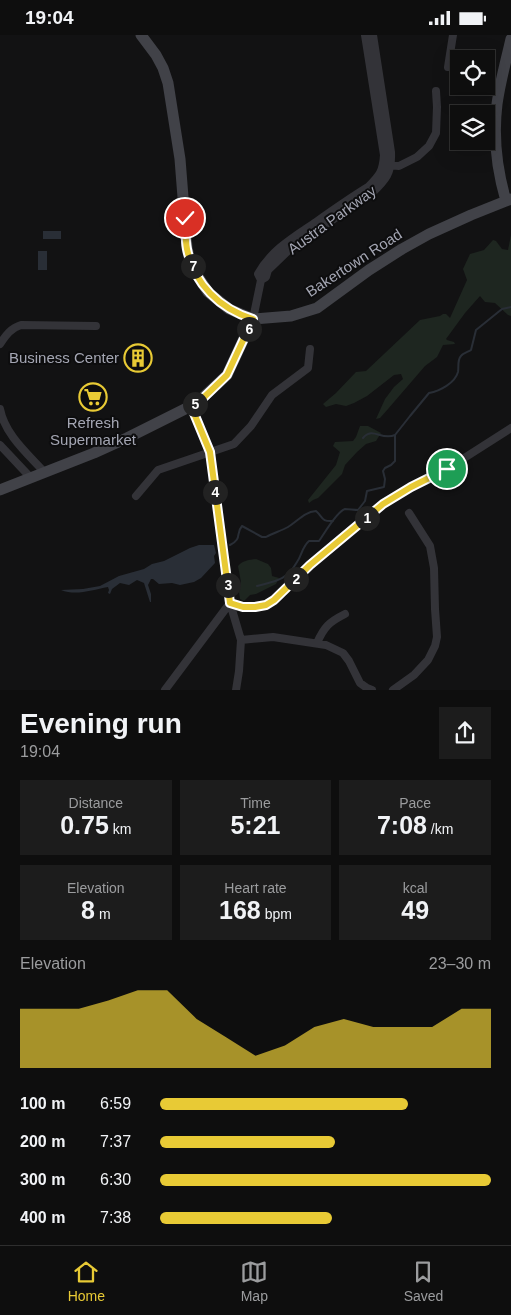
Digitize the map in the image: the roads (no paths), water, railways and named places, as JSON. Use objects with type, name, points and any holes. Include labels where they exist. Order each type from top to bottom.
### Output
[{"type":"main road","points":[[0,491],[127,438],[198,403],[227,375],[253,319],[229,309],[208,293],[190,261],[187,248],[180,159],[168,83],[156,55],[141,35]]},
{"type":"main road","points":[[508,200],[497,160],[496,117],[499,93],[511,39]]},
{"type":"main road","name":"Bakertown Road","points":[[253,319],[291,316],[317,308],[369,270],[402,249],[449,225],[508,200]]},
{"type":"street","name":"Austra Parkway","points":[[253,319],[261,280],[266,277],[268,270],[290,248],[371,194],[381,185],[387,165],[365,35]]},
{"type":"street","points":[[373,35],[391,152],[387,165],[399,166],[417,157],[429,147],[436,133],[436,91]]},
{"type":"street","points":[[448,67],[453,35]]},
{"type":"street","points":[[0,343],[15,327],[21,325],[96,326]]},
{"type":"street","points":[[136,496],[158,470],[234,444],[251,425],[272,395],[308,368],[310,349]]},
{"type":"street","points":[[191,406],[210,452],[230,603],[241,640],[240,671],[236,690]]},
{"type":"street","points":[[0,409],[7,429],[45,473]]},
{"type":"street","points":[[230,603],[243,607],[255,607],[266,605],[274,600],[310,565],[383,504],[447,469],[511,427]]},
{"type":"street","points":[[0,445],[31,478]]},
{"type":"street","points":[[392,690],[414,675],[428,661],[437,637],[434,568],[430,546],[409,513]]},
{"type":"street","points":[[165,690],[230,603]]},
{"type":"street","points":[[317,643],[328,624],[345,614]]},
{"type":"street","points":[[241,640],[273,637],[326,645],[342,653],[349,661],[360,683],[372,690]]},
{"type":"waterway","points":[[257,586],[285,577],[293,568],[303,548],[309,541],[319,541],[335,518],[345,509],[358,510],[365,501],[367,491],[384,487],[383,471],[395,461],[395,435],[429,393],[442,388],[454,380],[458,372],[460,358],[471,350],[476,330],[502,309],[511,307]]},
{"type":"waterway","points":[[363,438],[370,433],[386,436],[395,435]]},
{"type":"waterway","points":[[230,545],[238,538],[242,526],[262,537],[266,537],[288,527],[305,515],[316,511],[324,520],[333,521]]},
{"type":"place","name":"Business Center","points":[[138,358]]},
{"type":"place","name":"Refresh Supermarket","points":[[93,397]]}]
